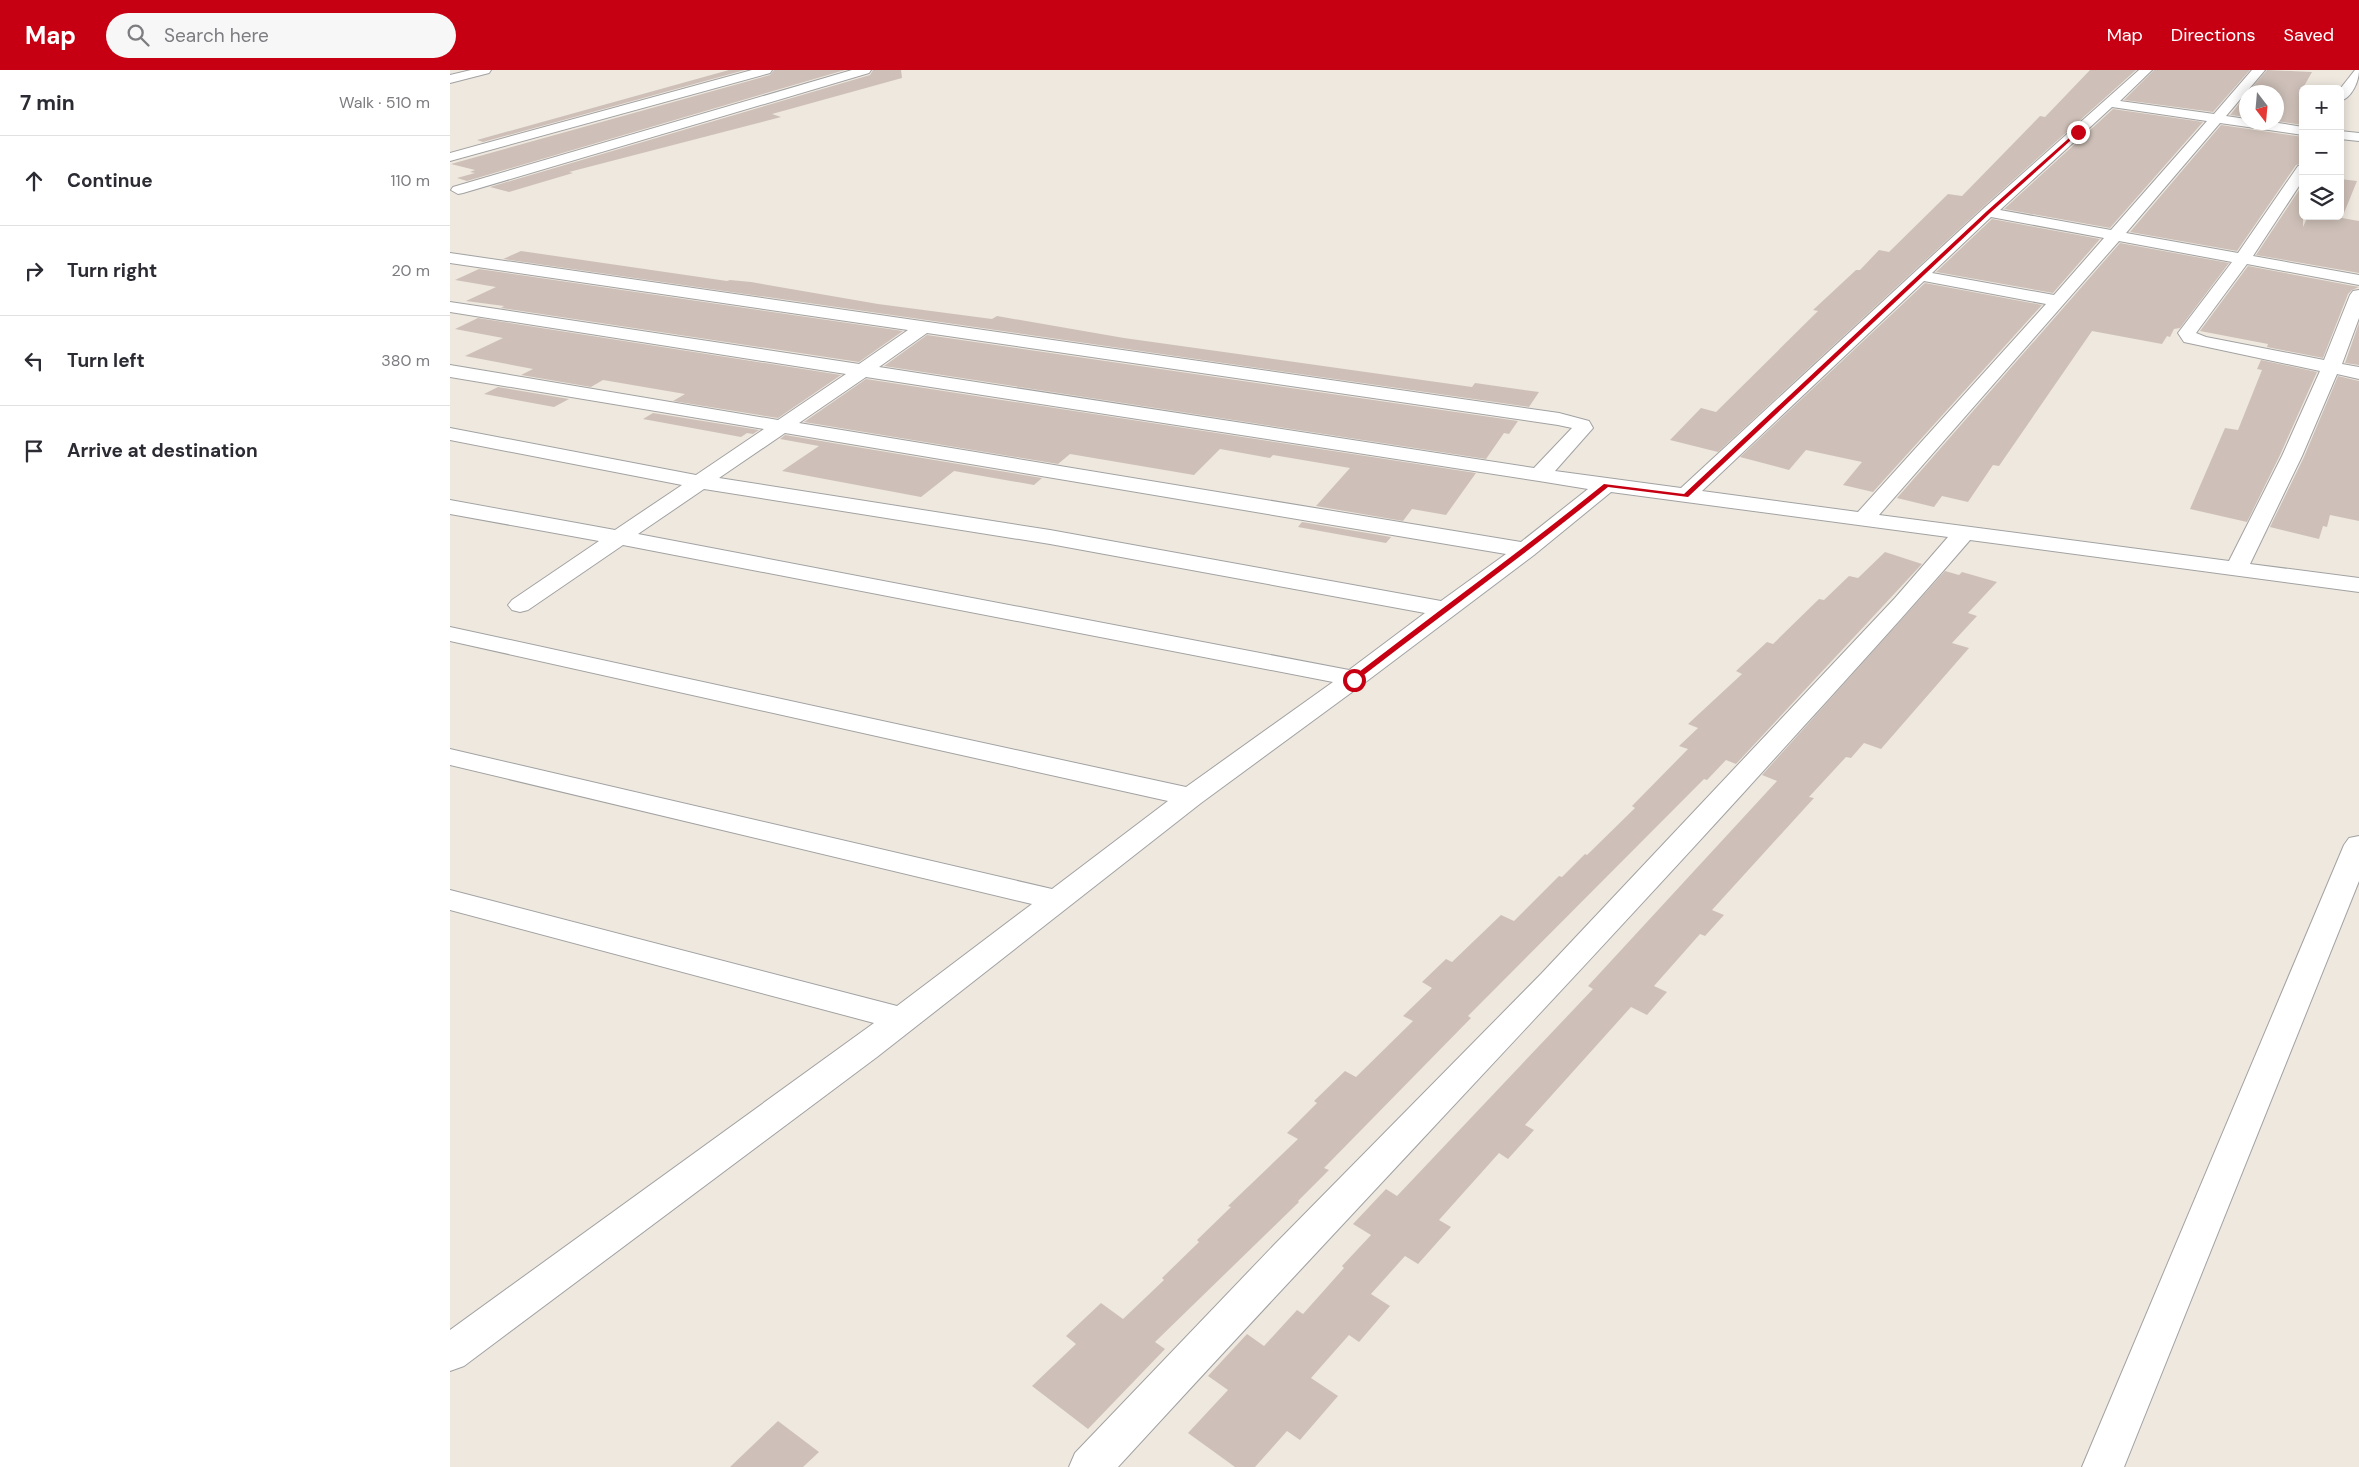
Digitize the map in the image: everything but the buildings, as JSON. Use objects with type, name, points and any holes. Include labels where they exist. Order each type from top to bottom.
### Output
[{"type":"street","points":[[450,79],[485,70]]},
{"type":"street","points":[[450,157],[766,70]]},
{"type":"street","points":[[458,190],[865,70]]},
{"type":"street","points":[[1686,496],[1988,212],[2146,70]]},
{"type":"street","points":[[1863,520],[2058,301],[2259,70]]},
{"type":"street","points":[[2344,92],[2359,73]]},
{"type":"street","points":[[2110,104],[2299,130]]},
{"type":"street","points":[[2344,135],[2359,137]]},
{"type":"street","points":[[2299,175],[2243,258],[2188,330],[2188,336],[2203,342],[2359,373]]},
{"type":"street","points":[[1988,212],[2359,280]]},
{"type":"street","points":[[450,258],[1549,418],[1582,425],[1583,428],[1539,475]]},
{"type":"street","points":[[1921,276],[2058,301]]},
{"type":"street","points":[[2237,567],[2292,456],[2332,367],[2359,295]]},
{"type":"street","points":[[450,307],[865,369],[1606,485],[1963,534],[2237,567],[2359,585]]},
{"type":"street","points":[[520,605],[616,537],[701,482],[922,328]]},
{"type":"street","points":[[450,371],[1526,550]]},
{"type":"street","points":[[450,434],[701,482],[1050,536],[1445,609]]},
{"type":"street","points":[[450,1353],[902,1020],[1191,797],[1354,680],[1445,609],[1526,550],[1606,485]]},
{"type":"street","points":[[450,508],[616,537],[1354,680]]},
{"type":"street","points":[[1090,1467],[1294,1248],[1552,982],[1903,603],[1963,534]]},
{"type":"street","points":[[450,634],[1191,797]]},
{"type":"street","points":[[450,757],[1057,900]]},
{"type":"street","points":[[2104,1467],[2359,845]]},
{"type":"street","points":[[450,900],[902,1020]]},
{"type":"route","points":[[1354,680],[1445,609],[1526,550],[1606,485],[1686,496],[1988,212],[2078,132]]}]
